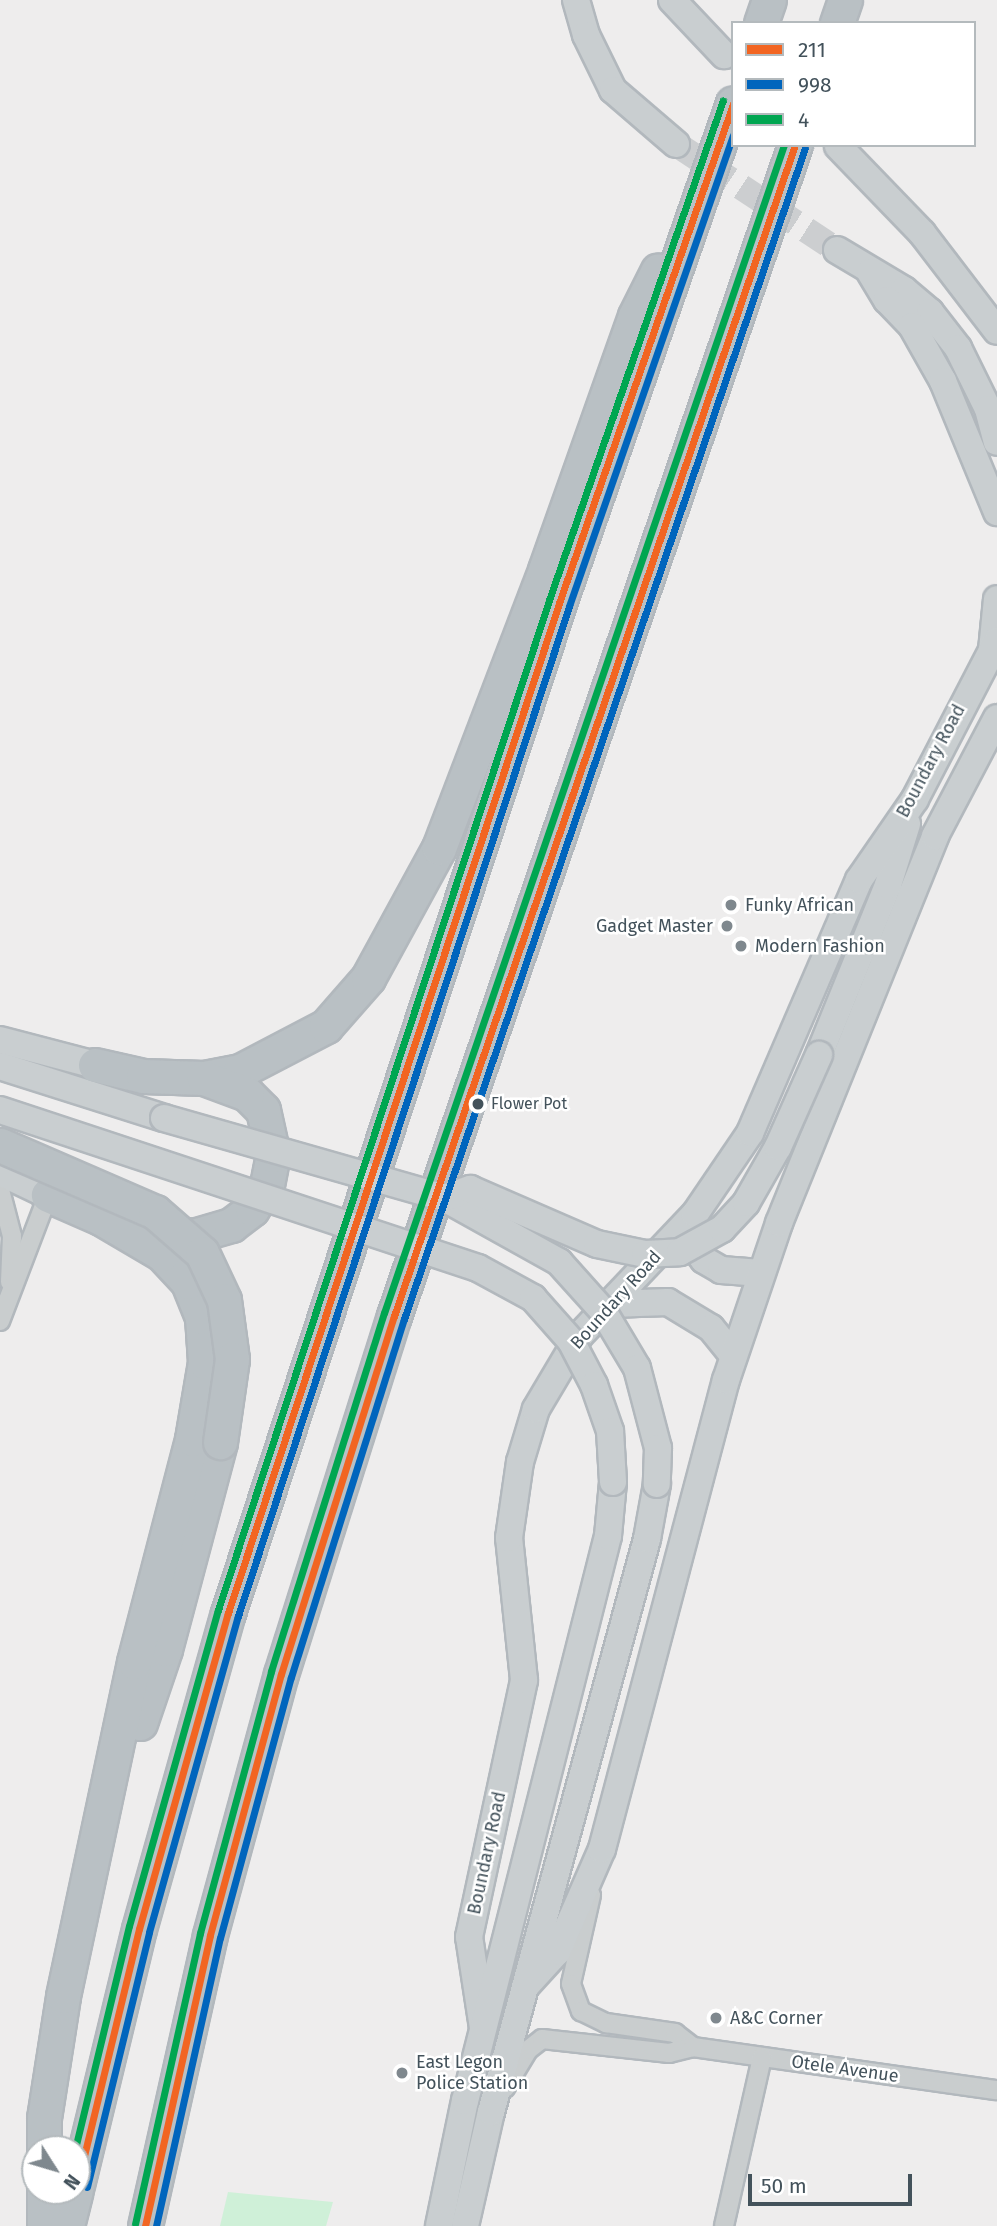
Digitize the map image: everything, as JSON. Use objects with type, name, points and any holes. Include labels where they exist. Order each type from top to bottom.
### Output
[{"type":"highway","points":[[762,21],[769,0]]},
{"type":"highway","points":[[838,21],[845,0]]},
{"type":"highway","points":[[89,2135],[139,1929],[228,1613],[555,616],[731,109]]},
{"type":"highway","points":[[145,2226],[211,1936],[285,1662],[394,1316],[795,147]]},
{"type":"highway","points":[[95,1065],[143,1076],[204,1078],[240,1071],[326,1026],[369,978],[401,924],[439,848],[545,570],[635,317],[677,231],[700,198]]},
{"type":"highway","points":[[101,1217],[193,1236],[231,1224],[252,1209],[267,1185],[273,1155],[263,1111],[247,1094],[204,1078]]},
{"type":"highway","points":[[0,1145],[155,1212],[202,1253],[224,1300],[232,1359],[220,1443],[165,1649],[88,1879]]},
{"type":"highway","points":[[44,2135],[44,2118],[63,1996],[134,1662],[192,1439],[205,1362],[202,1317],[188,1282],[162,1254],[101,1217],[48,1195]]},
{"type":"highway","points":[[44,2205],[44,2226]]},
{"type":"highway","points":[[67,2226],[72,2205]]},
{"type":"main road","points":[[576,0],[586,35],[613,90],[676,144]]},
{"type":"main road","points":[[672,0],[724,55]]},
{"type":"main road","points":[[839,147],[922,233],[997,331]]},
{"type":"main road","points":[[837,250],[904,290],[930,312],[958,348],[995,432]]},
{"type":"main road","points":[[870,272],[887,300],[912,326],[943,381],[995,508],[997,529]]},
{"type":"main road","points":[[994,645],[997,599]]},
{"type":"main road","name":"Boundary Road","points":[[483,2028],[469,1937],[524,1680],[509,1549],[520,1462],[536,1409],[580,1335],[695,1214],[750,1133],[859,880],[915,799],[994,645]]},
{"type":"main road","points":[[525,1987],[557,1952],[602,1849],[734,1356],[761,1273],[935,836],[997,718]]},
{"type":"main road","points":[[444,1198],[470,1189],[597,1244],[645,1254],[680,1252],[722,1229],[747,1203],[819,1055],[888,885],[915,799]]},
{"type":"main road","points":[[0,1040],[95,1065]]},
{"type":"main road","points":[[0,1066],[444,1198],[559,1262],[603,1311],[637,1368],[658,1448],[657,1485],[647,1539],[491,2112],[465,2226]]},
{"type":"main road","name":"Boundary Road","points":[[0,1110],[478,1268],[533,1298],[571,1341],[594,1385],[610,1431],[613,1482],[608,1536],[483,2028],[439,2226]]},
{"type":"main road","points":[[0,1172],[48,1195]]},
{"type":"main road","points":[[695,1214],[698,1251],[704,1259],[721,1270],[761,1273]]},
{"type":"main road","points":[[611,1304],[668,1302],[711,1328],[734,1356]]},
{"type":"street","points":[[0,1190],[12,1236],[9,1299]]},
{"type":"street","points":[[0,1321],[48,1195]]},
{"type":"street","name":"Otele Avenue","points":[[602,1849],[572,1996],[581,2011],[606,2023],[675,2033],[693,2047]]},
{"type":"street","name":"Otele Avenue","points":[[491,2112],[528,2050],[542,2039],[669,2053],[693,2047],[997,2090]]},
{"type":"street","points":[[724,2226],[762,2057]]},
{"type":"green space","points":[[228,2192],[333,2202],[326,2226],[220,2226]]},
{"type":"tunnel","points":[[676,144],[837,250]]},
{"type":"transit line","name":"4","points":[[78,2135],[129,1926],[218,1610],[549,600],[723,100]]},
{"type":"transit line","name":"211","points":[[89,2135],[139,1929],[228,1613],[559,603],[731,110]]},
{"type":"transit line","name":"998","points":[[91,2171],[149,1932],[238,1616],[569,606],[731,142]]},
{"type":"transit line","name":"4","points":[[135,2224],[200,1933],[271,1671],[384,1313],[783,147]]},
{"type":"transit line","name":"211","points":[[145,2226],[210,1935],[281,1674],[394,1316],[794,147]]},
{"type":"transit line","name":"998","points":[[156,2226],[220,1938],[291,1677],[404,1319],[805,148]]},
{"type":"place","name":"Funky African","points":[[731,905]]},
{"type":"place","name":"Gadget Master","points":[[727,926]]},
{"type":"place","name":"Modern Fashion","points":[[741,946]]},
{"type":"place","name":"Flower Pot","points":[[478,1104]]},
{"type":"place","name":"A&C Corner","points":[[716,2018]]},
{"type":"place","name":"East Legon Police Station","points":[[402,2073]]}]
